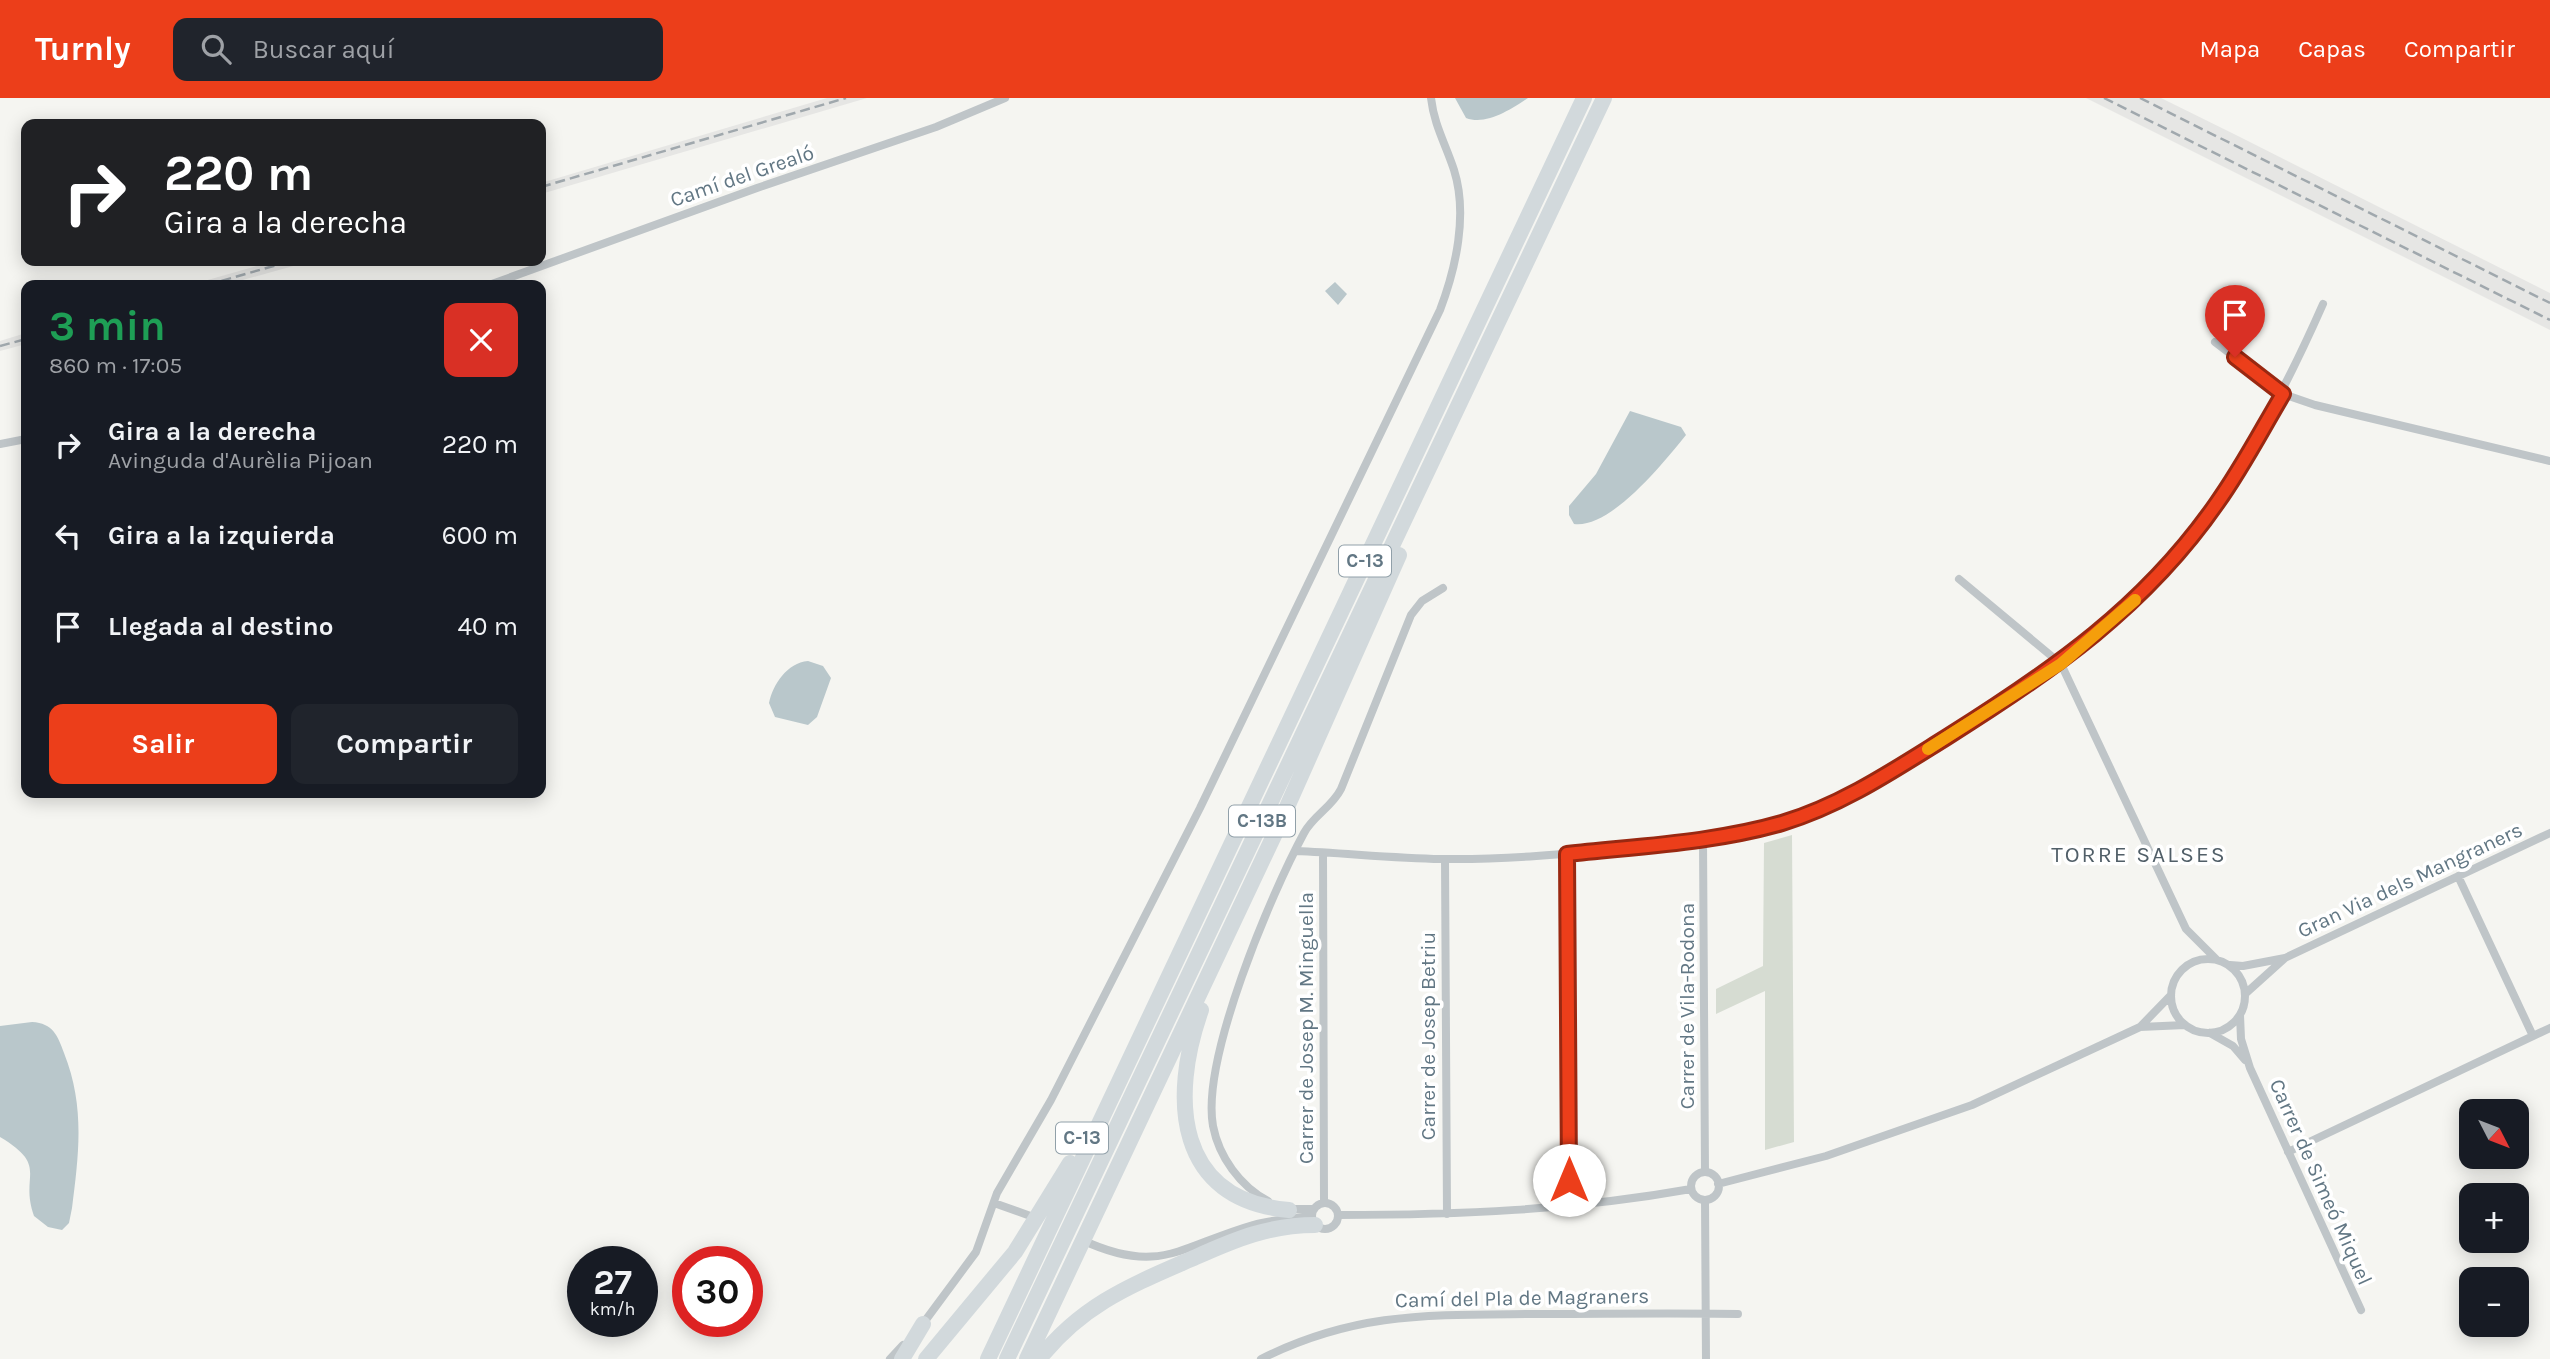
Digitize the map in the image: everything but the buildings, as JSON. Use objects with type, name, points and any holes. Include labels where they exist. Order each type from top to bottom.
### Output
[{"type":"highway","name":"C-13","points":[[926,1359],[1024,1239],[1068,1167],[1132,1038],[1146,1023],[1584,98]]},
{"type":"highway","name":"C-13","points":[[1027,1359],[1314,747],[1514,304],[1517,282],[1604,98]]},
{"type":"highway","name":"C-13B","points":[[1007,1359],[1517,282]]},
{"type":"highway","points":[[1289,1210],[1264,1207],[1241,1199],[1209,1174],[1189,1138],[1185,1083],[1195,1031],[1212,983],[1301,788],[1314,747]]},
{"type":"highway","points":[[988,1359],[1146,1023]]},
{"type":"highway","points":[[1039,1359],[1081,1315],[1124,1288],[1244,1235],[1313,1216]]},
{"type":"highway","points":[[902,1359],[923,1324]]},
{"type":"street","name":"Camí del Grealó","points":[[546,264],[745,192],[936,127],[1005,98]]},
{"type":"street","points":[[890,1359],[923,1324],[976,1252],[999,1188],[1051,1100],[1204,799],[1440,310],[1454,260],[1460,204],[1456,174],[1436,126],[1430,98]]},
{"type":"street","name":"Camí del Grealó","points":[[503,280],[541,266]]},
{"type":"street","points":[[1296,851],[1445,859],[1567,854],[1703,839],[1784,822],[1845,798],[1886,776],[2061,664],[2130,605],[2189,540],[2230,484],[2283,394],[2323,304]]},
{"type":"street","points":[[2215,342],[2283,394],[2315,405],[2550,461]]},
{"type":"street","points":[[0,444],[21,440]]},
{"type":"street","points":[[1959,579],[2061,664],[2186,929],[2217,960]]},
{"type":"street","points":[[1339,1215],[1332,1228],[1323,1230],[1313,1216],[1289,1210],[1262,1197],[1231,1168],[1216,1137],[1213,1109],[1218,1066],[1238,987],[1296,851],[1307,828],[1331,805],[1341,789],[1411,615],[1422,601],[1443,588]]},
{"type":"street","name":"Gran Via dels Mangraners","points":[[2217,960],[2243,967],[2285,958],[2550,833]]},
{"type":"street","name":"Carrer de Vila-Rodona","points":[[1703,839],[1705,1172]]},
{"type":"street","name":"Carrer de Josep M. Minguella","points":[[1323,854],[1324,1202]]},
{"type":"street","points":[[1567,854],[1570,1207]]},
{"type":"street","name":"Carrer de Josep Betriu","points":[[1445,859],[1447,1214]]},
{"type":"street","points":[[2458,876],[2533,1036]]},
{"type":"street","points":[[2185,1025],[2174,1011],[2171,995],[2176,977],[2188,964],[2205,958],[2217,960]]},
{"type":"street","name":"Gran Via dels Mangraners","points":[[2245,994],[2285,958]]},
{"type":"street","points":[[2140,1027],[2185,1025],[2210,1033],[2227,1028],[2240,1015],[2245,994],[2242,979],[2230,965]]},
{"type":"street","points":[[1718,1184],[1826,1156],[1924,1124],[2007,1090],[2140,1027],[2171,995]]},
{"type":"street","name":"Carrer de Simeó Miquel","points":[[2240,1015],[2241,1039],[2250,1068],[2361,1310]]},
{"type":"street","points":[[2288,1152],[2550,1028]]},
{"type":"street","name":"Carrer de Simeó Miquel","points":[[2210,1033],[2233,1046],[2250,1068]]},
{"type":"street","points":[[1705,1172],[1715,1177],[1718,1184],[1714,1196],[1705,1200],[1696,1197],[1691,1189],[1694,1177],[1705,1172]]},
{"type":"street","points":[[1339,1215],[1447,1214],[1570,1207],[1691,1189]]},
{"type":"street","points":[[1705,1200],[1706,1359]]},
{"type":"street","points":[[995,1203],[1123,1256],[1146,1258],[1180,1251],[1254,1225],[1313,1216],[1324,1202],[1334,1206],[1339,1215]]},
{"type":"street","name":"Camí del Pla de Magraners","points":[[1261,1359],[1324,1332],[1397,1317],[1738,1314]]},
{"type":"shaded area","points":[[827,98],[867,98],[546,193],[546,182]]},
{"type":"shaded area","points":[[1455,98],[1528,98],[1498,115],[1474,120],[1466,118]]},
{"type":"shaded area","points":[[2086,98],[2161,98],[2238,136],[2550,293],[2550,330]]},
{"type":"shaded area","points":[[256,266],[293,266],[243,280],[208,280]]},
{"type":"shaded area","points":[[1335,282],[1347,294],[1338,305],[1325,291]]},
{"type":"shaded area","points":[[21,335],[21,345],[0,351],[0,341]]},
{"type":"shaded area","points":[[1630,411],[1681,427],[1686,435],[1651,476],[1620,505],[1589,523],[1574,524],[1569,515],[1569,506],[1596,474]]},
{"type":"shaded area","points":[[808,661],[823,666],[831,678],[817,717],[808,725],[775,717],[769,703],[778,682],[787,670]]},
{"type":"shaded area","points":[[1792,835],[1794,1142],[1765,1150],[1765,991],[1716,1014],[1716,989],[1763,966],[1764,843]]},
{"type":"shaded area","points":[[32,1022],[45,1025],[57,1036],[71,1073],[78,1111],[77,1168],[72,1208],[69,1223],[62,1230],[48,1227],[34,1216],[30,1202],[29,1164],[15,1147],[0,1137],[0,1026]]},
{"type":"railway","points":[[546,186],[846,98]]},
{"type":"railway","points":[[2104,98],[2550,320]]},
{"type":"railway","points":[[2140,98],[2550,303]]},
{"type":"railway","points":[[224,280],[274,266]]},
{"type":"railway","points":[[0,346],[21,340]]},
{"type":"slow traffic","points":[[1928,749],[2061,664],[2135,600]]},
{"type":"district","name":"TORRE SALSES","points":[[2139,854]]},
{"type":"route","points":[[1569,1180],[1567,854],[1732,835],[1806,814],[1845,798],[1886,776],[2061,664],[2146,589],[2189,540],[2218,502],[2283,394],[2235,357]]}]
